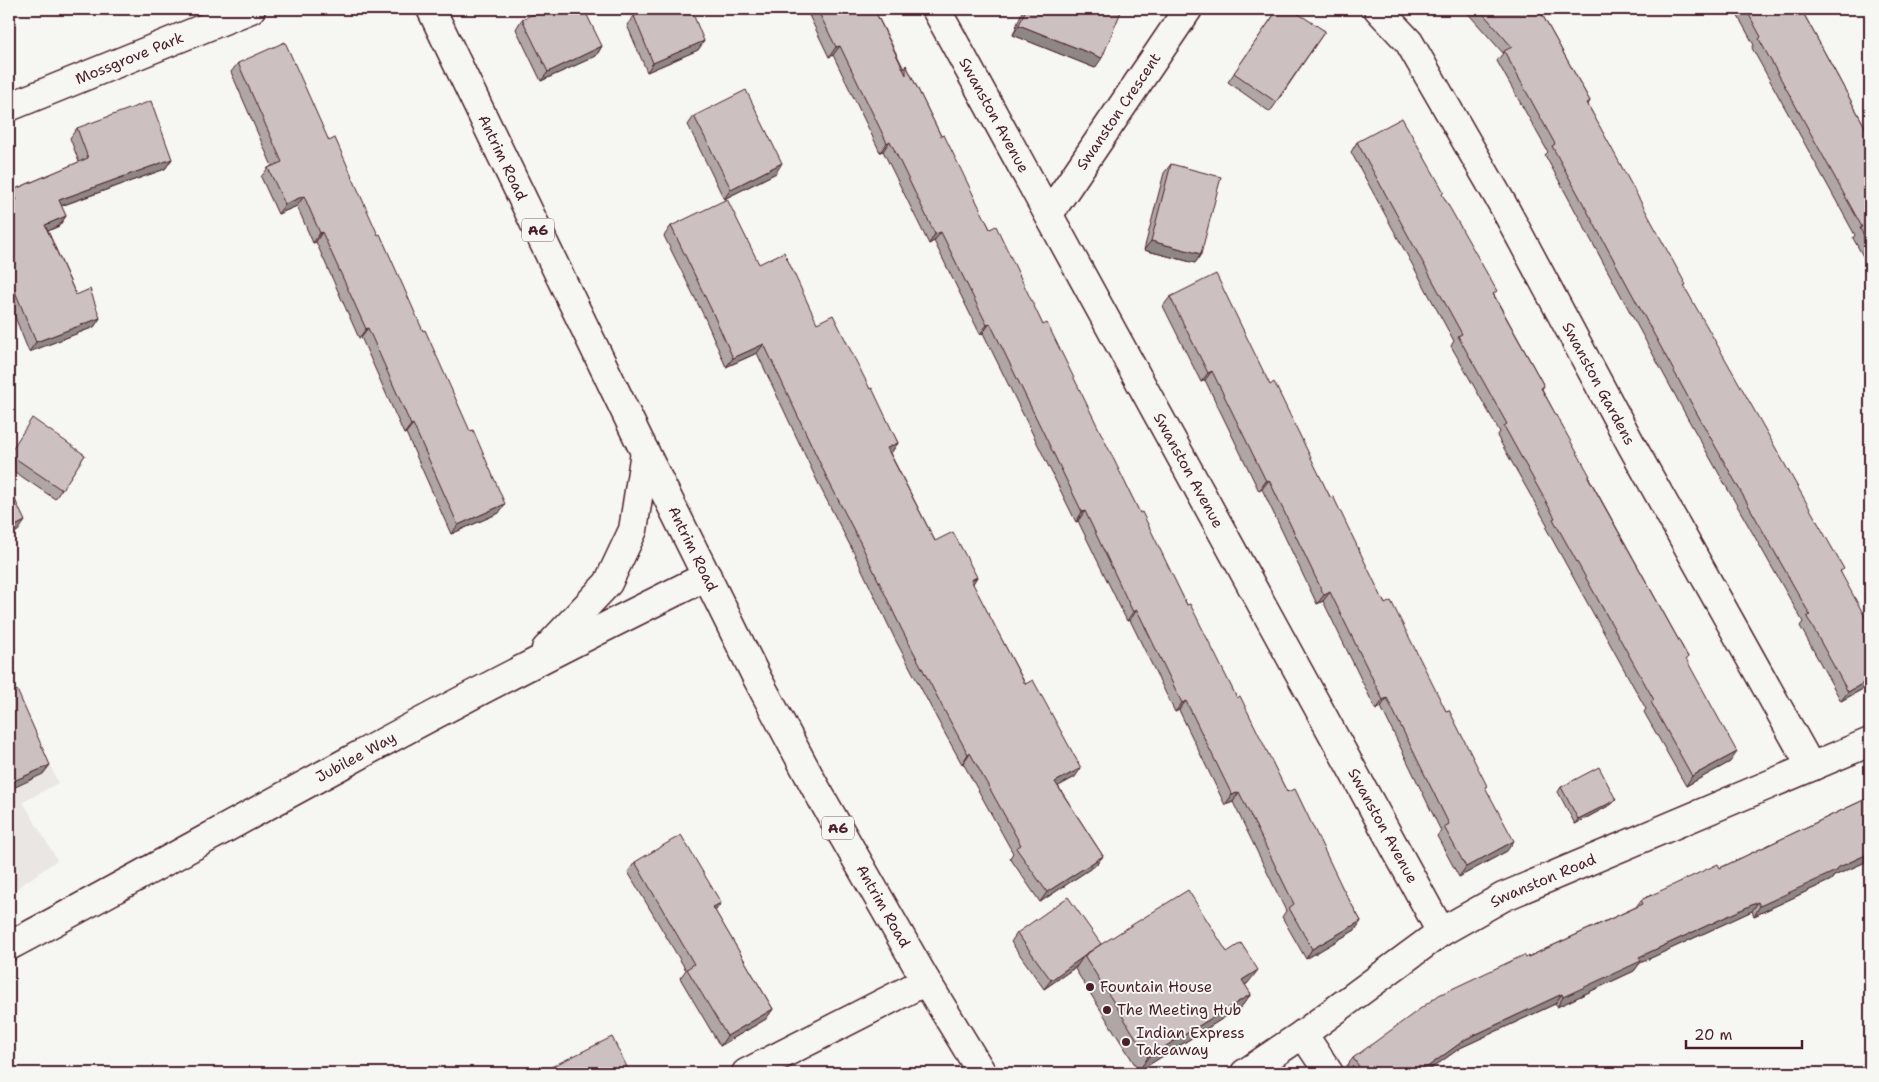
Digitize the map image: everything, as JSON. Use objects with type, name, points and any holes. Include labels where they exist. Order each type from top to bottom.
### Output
[{"type":"street","name":"Mossgrove Park","points":[[9,107],[251,9]]},
{"type":"street","name":"Antrim Road","points":[[431,9],[645,452],[757,678],[814,785],[926,981],[982,1073]]},
{"type":"street","name":"Swanston Avenue","points":[[936,9],[1441,932]]},
{"type":"street","name":"Swanston Crescent","points":[[1049,214],[1188,9]]},
{"type":"street","name":"Swanston Gardens","points":[[1378,9],[1409,42],[1498,196],[1632,446],[1810,767]]},
{"type":"street","points":[[532,665],[608,583],[633,530],[645,452]]},
{"type":"street","name":"Jubilee Way","points":[[9,946],[349,761],[618,620],[707,576]]},
{"type":"street","name":"Swanston Road","points":[[1245,1073],[1303,1034],[1441,932],[1504,897],[1870,742]]},
{"type":"street","points":[[746,1073],[926,981]]},
{"type":"street","points":[[1303,1034],[1328,1073]]},
{"type":"shaded area","points":[[9,672],[58,783],[23,802],[57,860],[9,894]]},
{"type":"building","points":[[545,9],[584,9],[602,46],[548,72],[522,19]]},
{"type":"building","points":[[650,9],[691,9],[704,41],[653,63],[634,16]]},
{"type":"building","points":[[817,9],[874,9],[906,75],[906,65],[941,136],[944,135],[990,229],[996,226],[1043,325],[1047,323],[1187,605],[1190,604],[1237,698],[1240,696],[1287,792],[1295,789],[1343,889],[1361,921],[1312,949],[1289,908],[1294,904],[1239,792],[1232,795],[1186,701],[1182,703],[1137,610],[1133,612],[1085,511],[1082,512],[990,323],[987,325],[941,232],[935,234],[890,141],[887,143],[840,46],[836,47]]},
{"type":"building","points":[[1026,9],[1122,9],[1102,58],[1019,25]]},
{"type":"building","points":[[1278,9],[1291,9],[1325,31],[1276,102],[1234,73]]},
{"type":"building","points":[[1479,9],[1539,9],[1590,101],[1587,103],[1686,285],[1684,286],[1844,569],[1840,571],[1870,626],[1870,679],[1848,692],[1807,617],[1810,615],[1695,410],[1552,146],[1555,144],[1504,51],[1512,47]]},
{"type":"building","points":[[1746,9],[1801,9],[1870,136],[1870,247],[1860,228],[1862,227],[1759,39],[1761,37]]},
{"type":"building","points":[[285,42],[329,141],[335,138],[378,235],[380,234],[470,431],[473,430],[505,504],[458,525],[413,424],[411,425],[368,328],[366,329],[304,196],[285,204],[268,168],[282,162],[238,63]]},
{"type":"building","points":[[746,90],[782,163],[731,189],[694,116]]},
{"type":"building","points":[[151,101],[172,159],[59,200],[66,216],[45,225],[76,295],[90,289],[100,318],[36,342],[9,277],[9,203],[17,200],[13,190],[88,158],[77,128]]},
{"type":"building","points":[[1402,118],[1444,192],[1442,194],[1497,291],[1493,294],[1544,386],[1541,388],[1590,476],[1588,477],[1688,657],[1686,659],[1737,752],[1692,776],[1651,702],[1654,700],[1553,519],[1555,518],[1504,426],[1507,424],[1458,336],[1462,334],[1357,142]]},
{"type":"building","points":[[1171,164],[1221,177],[1201,254],[1151,241]]},
{"type":"building","points":[[727,199],[759,264],[784,252],[817,323],[833,315],[870,389],[872,388],[898,443],[887,448],[935,541],[953,532],[977,577],[971,580],[1025,684],[1033,680],[1081,768],[1055,782],[1103,856],[1047,892],[1016,848],[1021,845],[970,753],[968,754],[902,630],[764,344],[733,358],[671,226]]},
{"type":"building","points":[[1216,274],[1270,385],[1274,382],[1330,497],[1333,496],[1385,604],[1391,601],[1446,711],[1449,710],[1487,786],[1485,787],[1514,841],[1466,867],[1444,827],[1449,824],[1387,698],[1383,700],[1330,592],[1324,595],[1269,480],[1266,481],[1212,371],[1208,373],[1170,297]]},
{"type":"building","points":[[32,418],[85,455],[62,490],[9,454]]},
{"type":"building","points":[[9,487],[25,521],[9,529]]},
{"type":"building","points":[[17,690],[50,765],[9,783],[9,694]]},
{"type":"building","points":[[1599,767],[1616,800],[1578,819],[1561,787]]},
{"type":"building","points":[[1870,797],[1870,853],[1837,868],[1838,870],[1760,906],[1758,902],[1639,957],[1641,961],[1563,997],[1562,994],[1466,1039],[1419,1073],[1364,1073],[1353,1058],[1439,995],[1524,955],[1526,958],[1643,904],[1641,900],[1718,864],[1720,868]]},
{"type":"building","points":[[681,835],[721,903],[713,907],[773,1009],[727,1036],[687,969],[694,964],[635,862]]},
{"type":"building","points":[[1188,890],[1227,952],[1241,943],[1258,970],[1242,980],[1251,994],[1148,1057],[1084,955]]},
{"type":"building","points":[[1068,897],[1101,944],[1051,980],[1017,933]]},
{"type":"building","points":[[612,1037],[630,1073],[541,1072]]},
{"type":"place","name":"Fountain House","points":[[1090,987]]},
{"type":"place","name":"The Meeting Hub","points":[[1107,1010]]},
{"type":"place","name":"Indian Express Takeaway","points":[[1126,1042]]}]
